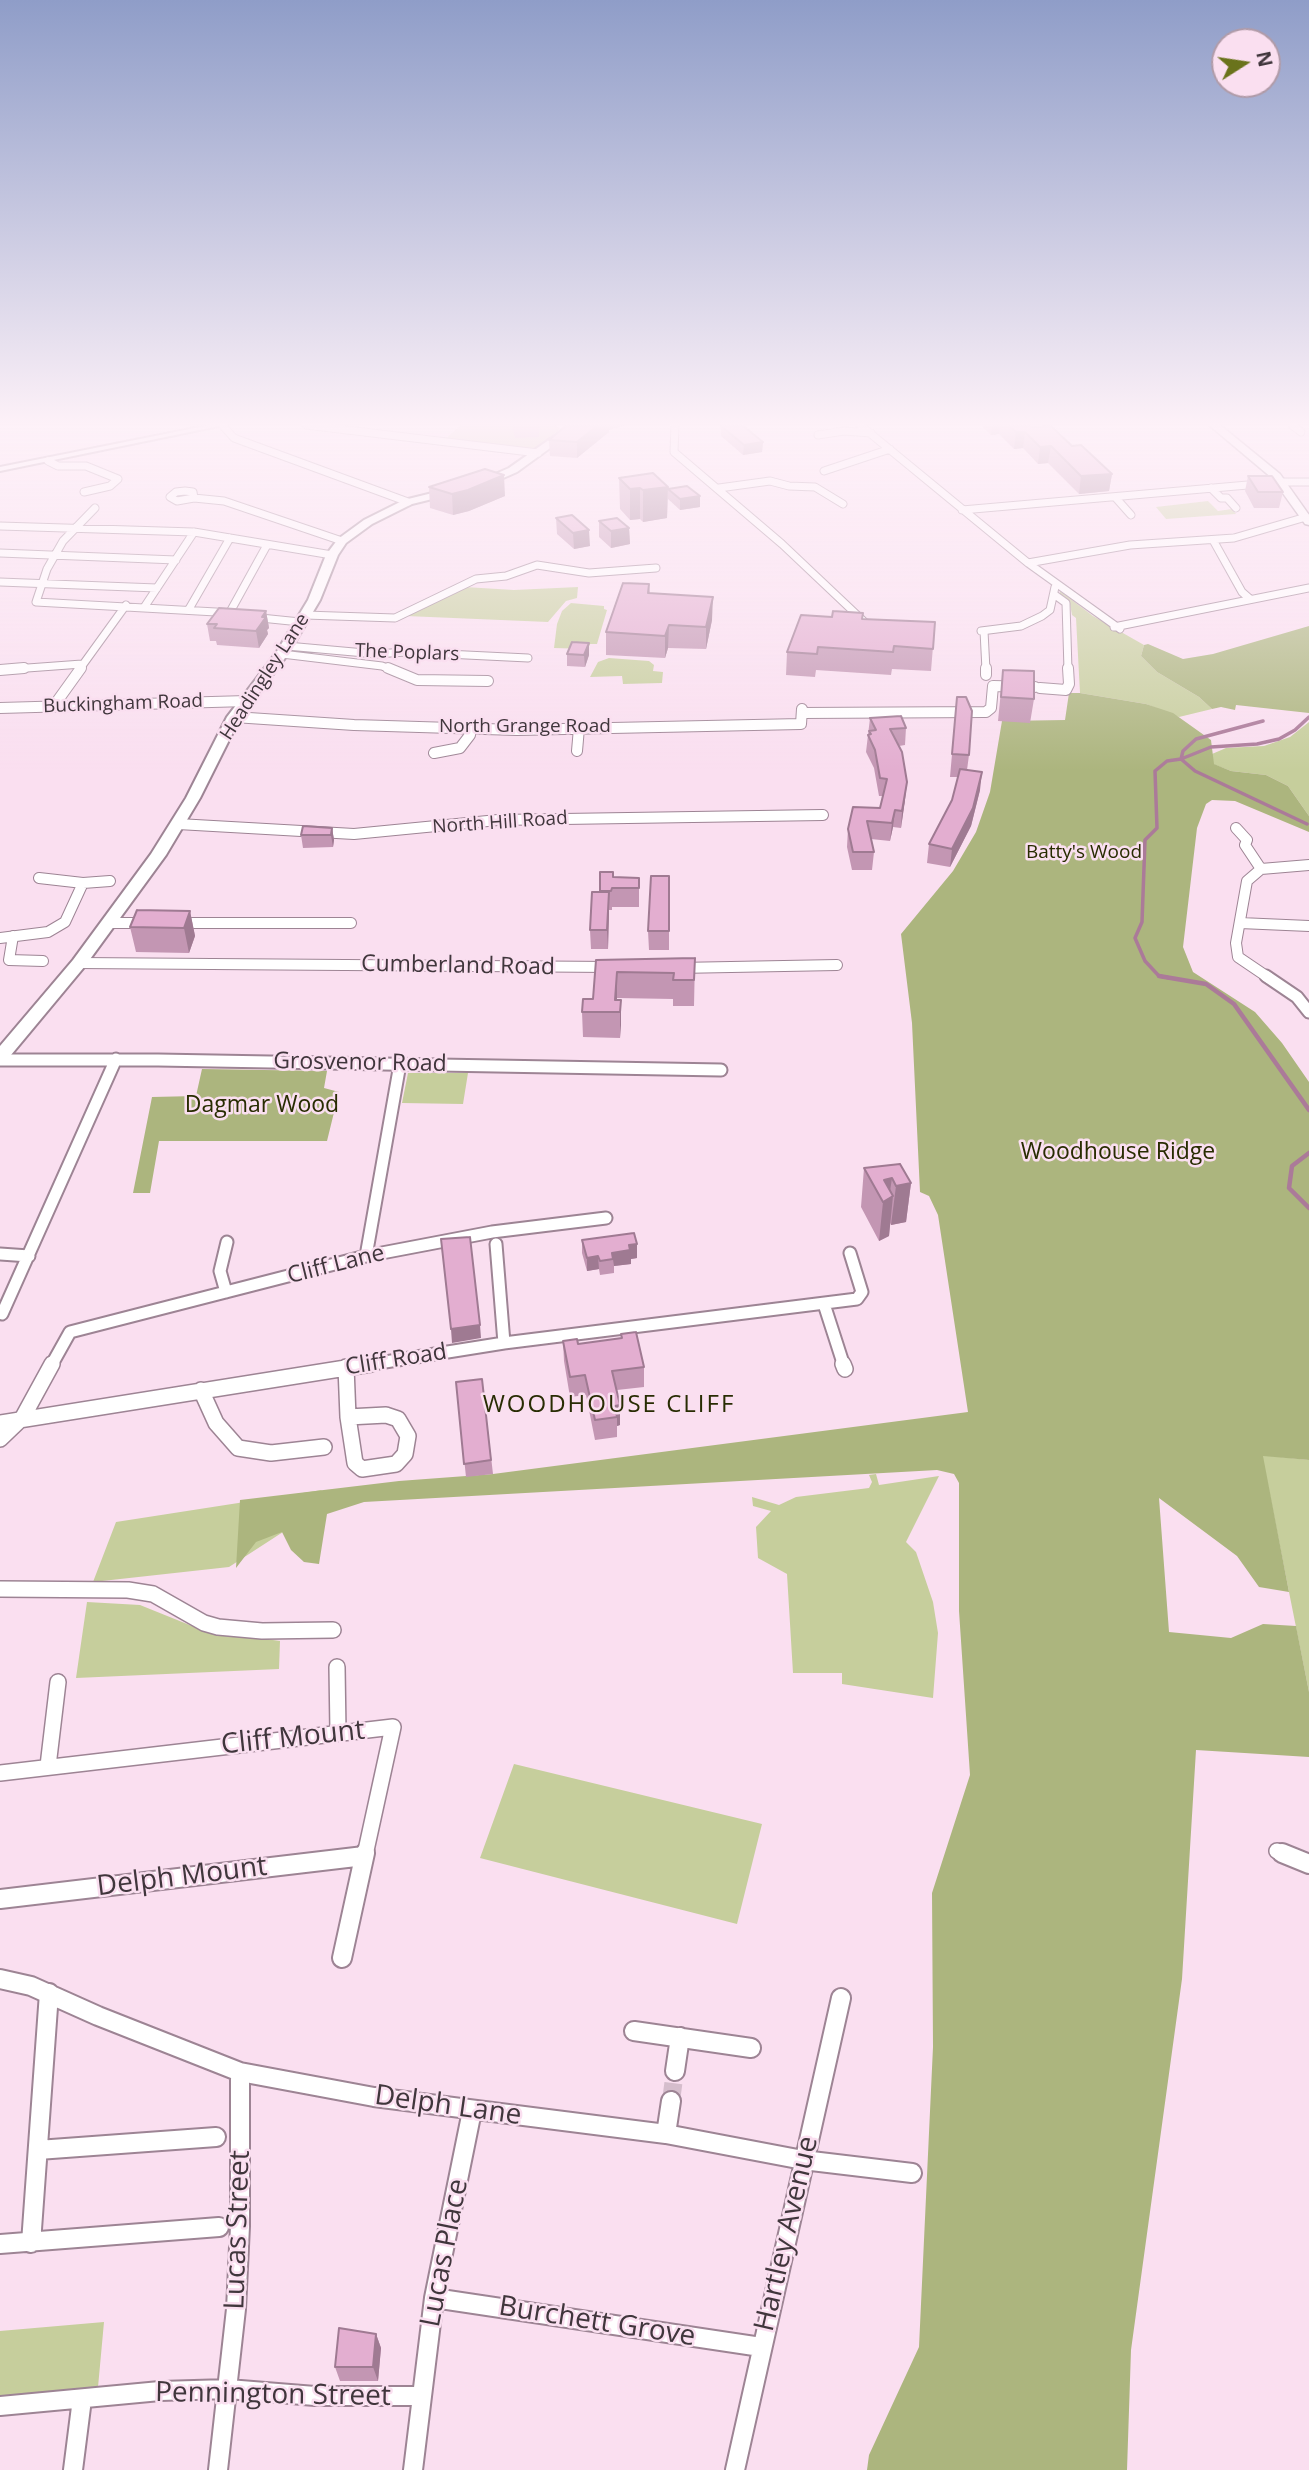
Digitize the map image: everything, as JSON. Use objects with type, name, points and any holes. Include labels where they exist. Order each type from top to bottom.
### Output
[{"type":"highway","name":"Headingley Lane","points":[[0,1058],[110,923],[178,824],[234,718],[284,650],[303,619],[322,586],[332,555],[342,541]]},
{"type":"street","points":[[65,540],[54,555],[36,602],[145,606],[303,619],[395,618],[476,579],[506,576],[537,565],[589,573],[656,568]]},
{"type":"street","points":[[145,606],[189,540]]},
{"type":"street","points":[[189,609],[229,540]]},
{"type":"street","points":[[242,540],[332,555]]},
{"type":"street","points":[[777,540],[874,628],[875,636],[885,636]]},
{"type":"street","points":[[1000,540],[1117,628],[1309,588]]},
{"type":"street","points":[[1028,563],[1130,545],[1209,540]]},
{"type":"street","points":[[1213,540],[1242,592],[1250,599]]},
{"type":"street","points":[[230,612],[267,545]]},
{"type":"street","points":[[0,553],[176,560]]},
{"type":"street","points":[[0,582],[157,588]]},
{"type":"street","points":[[986,675],[983,631],[1011,628],[1032,622],[1050,610],[1055,584]]},
{"type":"street","points":[[1055,595],[1066,603],[1069,684],[1066,690]]},
{"type":"street","points":[[53,707],[126,606]]},
{"type":"street","points":[[284,650],[382,666],[417,680],[488,681]]},
{"type":"street","name":"The Poplars","points":[[284,650],[527,658]]},
{"type":"street","points":[[0,670],[82,664]]},
{"type":"street","name":"North Grange Road","points":[[234,718],[470,728],[801,724],[802,711],[986,712],[991,708],[993,686],[1066,690]]},
{"type":"street","name":"Buckingham Road","points":[[0,708],[247,701]]},
{"type":"street","points":[[434,753],[460,748],[470,735],[470,728]]},
{"type":"street","points":[[577,751],[579,728]]},
{"type":"street","name":"North Hill Road","points":[[178,824],[354,834],[498,820],[822,815]]},
{"type":"street","points":[[1236,828],[1247,840],[1245,845],[1261,869]]},
{"type":"street","points":[[1309,865],[1261,869],[1247,881],[1236,943],[1238,957],[1303,996],[1309,1012]]},
{"type":"street","points":[[39,878],[83,883],[110,881]]},
{"type":"street","points":[[0,938],[48,932],[58,928],[65,922],[83,883]]},
{"type":"street","points":[[110,923],[351,923]]},
{"type":"street","points":[[1240,923],[1309,926]]},
{"type":"street","points":[[13,936],[9,960],[43,961]]},
{"type":"street","name":"Cumberland Road","points":[[79,963],[621,968]]},
{"type":"street","points":[[670,968],[837,965]]},
{"type":"street","name":"Grosvenor Road","points":[[0,1058],[721,1070]]},
{"type":"street","points":[[2,1314],[116,1059]]},
{"type":"street","points":[[366,1256],[400,1064]]},
{"type":"street","name":"Cliff Lane","points":[[23,1417],[69,1332],[366,1256],[492,1232],[606,1218]]},
{"type":"street","points":[[226,1292],[220,1272],[227,1242]]},
{"type":"street","points":[[496,1244],[504,1343]]},
{"type":"street","name":"Cliff Road","points":[[0,1423],[23,1417],[504,1343],[824,1304],[861,1296],[850,1253]]},
{"type":"street","points":[[0,1254],[29,1256]]},
{"type":"street","points":[[824,1304],[845,1369]]},
{"type":"street","points":[[346,1367],[348,1417],[355,1463],[362,1469],[396,1464],[405,1454],[408,1436],[398,1419],[386,1415],[348,1417]]},
{"type":"street","points":[[201,1390],[216,1423],[239,1448],[271,1453],[324,1447]]},
{"type":"street","points":[[0,1439],[23,1417]]},
{"type":"street","points":[[0,1589],[128,1590],[153,1594],[204,1623],[218,1626],[262,1631],[333,1630]]},
{"type":"street","points":[[337,1667],[338,1732]]},
{"type":"street","points":[[48,1766],[58,1682]]},
{"type":"street","name":"Cliff Mount","points":[[0,1773],[393,1727],[342,1958]]},
{"type":"street","points":[[1277,1852],[1309,1864]]},
{"type":"street","name":"Delph Mount","points":[[0,1899],[365,1856]]},
{"type":"street","name":"Delph Lane","points":[[0,1979],[49,1993],[98,2016],[240,2072],[374,2097],[666,2134],[803,2160],[912,2173]]},
{"type":"street","points":[[31,2243],[49,1993]]},
{"type":"street","name":"Hartley Avenue","points":[[734,2470],[841,1998]]},
{"type":"street","points":[[634,2031],[751,2048]]},
{"type":"street","points":[[675,2071],[680,2038]]},
{"type":"street","name":"Lucas Street","points":[[218,2470],[228,2389],[240,2226],[240,2072]]},
{"type":"street","points":[[666,2134],[671,2101]]},
{"type":"street","name":"Lucas Place","points":[[413,2470],[434,2298],[472,2111]]},
{"type":"street","points":[[38,2150],[216,2137]]},
{"type":"street","points":[[0,2244],[219,2227]]},
{"type":"street","name":"Burchett Grove","points":[[434,2298],[761,2347]]},
{"type":"street","name":"Pennington Street","points":[[0,2406],[160,2391],[228,2389],[315,2396],[421,2396]]},
{"type":"street","points":[[74,2470],[82,2399]]},
{"type":"green space","points":[[465,587],[514,590],[578,587],[577,598],[566,601],[548,622],[406,616]]},
{"type":"green space","points":[[1060,591],[1093,616],[1144,645],[1141,656],[1157,672],[1199,697],[1212,709],[1179,717],[1146,704],[1080,693],[1076,618]]},
{"type":"green space","points":[[571,603],[604,606],[607,610],[597,644],[590,644],[588,649],[554,648],[557,624],[562,611]]},
{"type":"green space","points":[[1309,626],[1309,713],[1236,705],[1235,710],[1221,707],[1212,709],[1199,697],[1157,672],[1141,656],[1144,645],[1148,644],[1183,659],[1213,654]]},
{"type":"green space","points":[[609,658],[649,661],[654,665],[653,671],[663,672],[662,683],[623,684],[622,676],[590,677],[598,662]]},
{"type":"green space","name":"Woodhouse Ridge","points":[[1069,693],[1146,704],[1173,713],[1211,740],[1214,764],[1231,771],[1266,775],[1288,786],[1309,816],[1309,832],[1235,801],[1212,800],[1206,804],[1197,828],[1183,947],[1193,972],[1255,1012],[1282,1043],[1309,1082],[1309,1460],[1263,1456],[1289,1592],[1259,1587],[1237,1556],[1159,1498],[1169,1632],[1231,1638],[1263,1624],[1296,1626],[1309,1692],[1309,1757],[1196,1750],[1182,1979],[1131,2350],[1127,2470],[867,2470],[869,2455],[919,2347],[933,2047],[932,1893],[970,1775],[959,1611],[959,1483],[954,1474],[937,1470],[364,1502],[327,1514],[319,1564],[304,1562],[291,1550],[282,1532],[256,1542],[236,1568],[240,1500],[399,1481],[493,1474],[968,1412],[938,1215],[929,1196],[920,1192],[912,1023],[901,934],[953,871],[976,832],[990,792],[1002,721],[1065,720]]},
{"type":"green space","points":[[1309,722],[1309,816],[1288,786],[1266,775],[1231,771],[1213,764],[1212,754],[1226,748],[1264,746],[1290,737]]},
{"type":"green space","name":"Dagmar Wood","points":[[202,1069],[327,1071],[324,1088],[339,1092],[327,1141],[159,1141],[150,1193],[133,1193],[152,1097],[196,1096]]},
{"type":"green space","points":[[408,1073],[468,1073],[463,1104],[402,1103]]},
{"type":"green space","points":[[1262,1455],[1309,1460],[1309,1692],[1289,1592]]},
{"type":"green space","points":[[876,1474],[879,1485],[939,1476],[906,1542],[916,1552],[933,1602],[938,1633],[933,1698],[842,1684],[842,1673],[793,1673],[787,1574],[758,1558],[756,1527],[771,1511],[753,1506],[752,1497],[779,1505],[796,1497],[869,1488],[872,1482],[869,1475]]},
{"type":"green space","points":[[322,1490],[283,1532],[229,1567],[93,1582],[116,1522]]},
{"type":"green space","points":[[87,1602],[140,1605],[202,1630],[280,1641],[279,1669],[76,1678]]},
{"type":"green space","points":[[514,1764],[762,1824],[737,1924],[480,1858]]},
{"type":"green space","points":[[104,2322],[97,2398],[0,2405],[0,2331]]},
{"type":"building","points":[[623,583],[649,584],[648,593],[713,597],[706,627],[669,625],[665,636],[606,632]]},
{"type":"building","points":[[219,608],[266,611],[262,617],[266,617],[256,631],[214,628],[217,624],[207,624]]},
{"type":"building","points":[[833,611],[863,613],[862,619],[935,622],[933,649],[894,646],[893,652],[818,647],[817,654],[787,652],[801,615],[832,617]]},
{"type":"building","points":[[572,642],[589,643],[584,655],[567,654]]},
{"type":"building","points":[[1003,670],[1034,671],[1034,699],[1001,697]]},
{"type":"building","points":[[957,697],[966,697],[972,711],[969,755],[952,754]]},
{"type":"building","points":[[901,716],[906,728],[890,729],[902,752],[907,782],[902,811],[895,810],[892,823],[867,821],[874,852],[853,852],[848,829],[853,807],[880,808],[887,779],[880,778],[875,750],[868,735],[871,734],[869,731],[876,730],[870,718]]},
{"type":"building","points":[[960,769],[982,772],[973,808],[952,849],[929,844],[952,800]]},
{"type":"building","points":[[303,826],[332,828],[331,835],[301,835]]},
{"type":"building","points":[[600,872],[613,872],[613,877],[639,878],[639,888],[600,891]]},
{"type":"building","points":[[651,876],[669,876],[669,931],[648,931]]},
{"type":"building","points":[[592,892],[609,892],[607,930],[590,930]]},
{"type":"building","points":[[137,910],[190,911],[184,928],[130,927]]},
{"type":"building","points":[[695,958],[694,980],[673,980],[674,973],[617,972],[615,1000],[621,1000],[620,1012],[582,1012],[583,999],[593,999],[596,960]]},
{"type":"building","points":[[900,1164],[911,1183],[896,1186],[892,1178],[884,1180],[893,1196],[883,1202],[864,1168]]},
{"type":"building","points":[[634,1233],[637,1244],[629,1245],[630,1250],[612,1253],[613,1259],[600,1261],[598,1256],[587,1258],[582,1240]]},
{"type":"building","points":[[470,1237],[480,1325],[451,1329],[441,1239]]},
{"type":"building","points":[[636,1332],[644,1367],[612,1371],[620,1405],[615,1406],[617,1417],[595,1420],[585,1375],[570,1377],[563,1341],[577,1339],[578,1344],[622,1338],[621,1334]]},
{"type":"building","points":[[482,1379],[491,1460],[464,1464],[456,1382]]},
{"type":"building","points":[[339,2328],[376,2334],[373,2367],[335,2367]]},
{"type":"waterway","points":[[1181,759],[1211,747],[1257,744],[1279,739],[1295,730],[1309,717]]},
{"type":"waterway","points":[[1181,759],[1183,751],[1196,739],[1263,721]]},
{"type":"waterway","points":[[1159,976],[1145,961],[1135,938],[1142,922],[1145,840],[1157,828],[1155,771],[1167,761],[1181,759]]},
{"type":"waterway","points":[[1181,759],[1195,771],[1307,824]]},
{"type":"waterway","points":[[1159,976],[1206,984],[1234,1004],[1309,1110]]},
{"type":"waterway","points":[[1159,976],[1170,978]]},
{"type":"waterway","points":[[1309,1153],[1292,1166],[1289,1188],[1309,1208]]},
{"type":"tunnel","points":[[671,2101],[675,2071]]},
{"type":"district","name":"WOODHOUSE CLIFF","points":[[609,1405]]},
{"type":"park label","name":"Batty's Wood","points":[[1084,853]]}]
